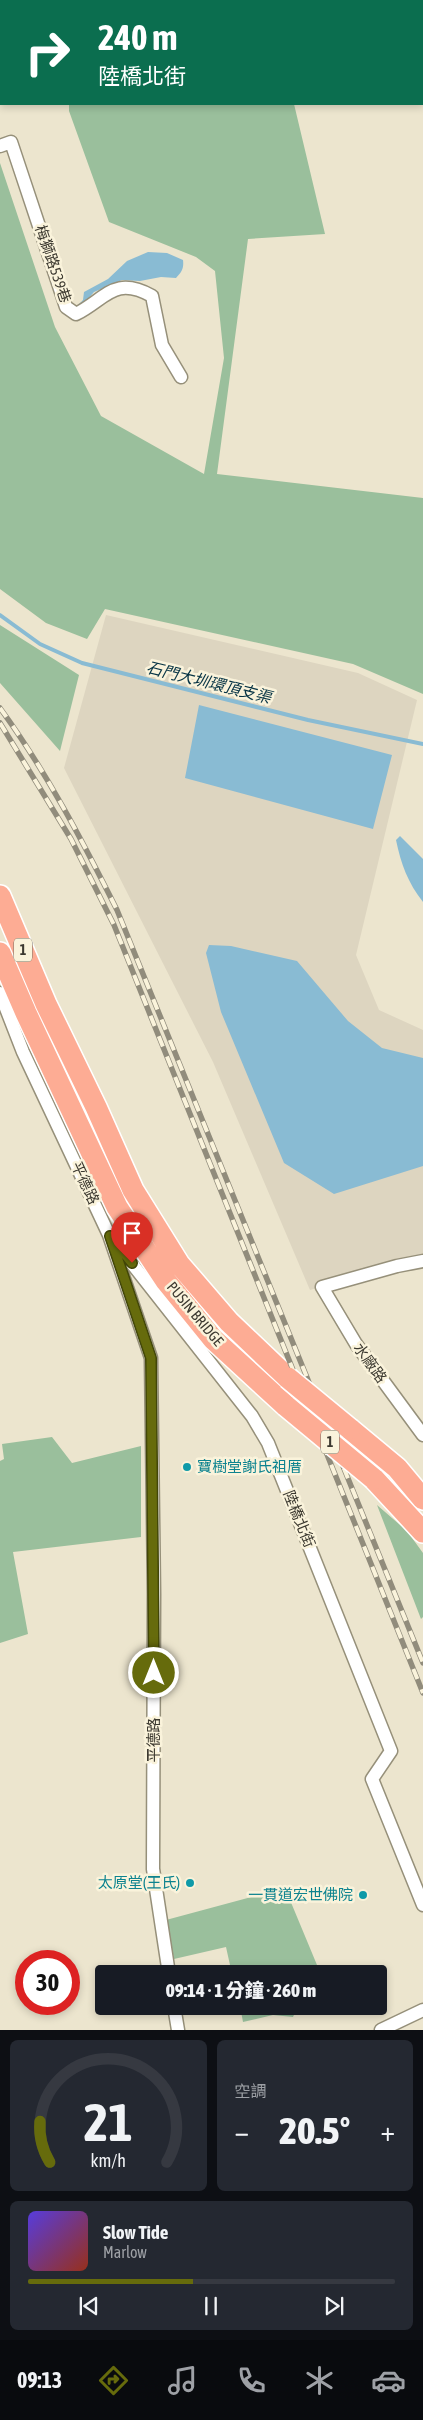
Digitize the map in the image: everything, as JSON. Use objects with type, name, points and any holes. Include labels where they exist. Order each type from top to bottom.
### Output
[{"type":"main road","name":"PUSIN BRIDGE","points":[[1,901],[46,1004],[133,1190],[179,1264],[229,1322],[288,1378],[397,1468],[423,1500]]},
{"type":"main road","name":"PUSIN BRIDGE","points":[[0,953],[26,1014],[117,1207],[160,1273],[213,1339],[286,1406],[374,1478],[423,1532]]},
{"type":"street","name":"梅獅路539巷","points":[[0,146],[11,142],[66,307],[76,314],[113,289],[138,288],[152,296],[162,345],[181,377]]},
{"type":"street","name":"平德路","points":[[0,993],[23,1052],[110,1236],[151,1358],[154,1594],[153,1869],[168,1965]]},
{"type":"street","name":"陸橋北街","points":[[110,1236],[241,1400],[268,1444],[392,1751],[372,1779],[423,1905]]},
{"type":"street","name":"水廠路","points":[[423,1261],[397,1266],[322,1287],[356,1344],[423,1435]]},
{"type":"street","points":[[381,2030],[423,2010]]},
{"type":"street","points":[[176,2015],[178,2030]]},
{"type":"shaded area","points":[[106,615],[358,673],[417,700],[356,955],[379,1010],[423,1030],[423,1256],[310,1290],[213,1062],[64,768]]},
{"type":"green space","points":[[69,105],[294,105],[325,234],[248,239],[217,474],[423,498],[423,694],[353,664],[105,609],[87,639],[46,623],[0,589],[0,163],[55,327],[101,416],[204,474],[224,358],[215,271],[196,257],[109,222],[69,111]]},
{"type":"green space","points":[[0,625],[79,675],[60,751],[0,683]]},
{"type":"green space","points":[[52,1437],[72,1463],[141,1446],[141,1537],[13,1552],[28,1634],[0,1643],[0,1461],[4,1459],[2,1444]]},
{"type":"green space","points":[[377,1505],[407,1531],[423,1553],[423,1617],[421,1619]]},
{"type":"green space","points":[[285,1888],[317,1965],[230,1965],[226,1947],[174,1959],[166,1920]]},
{"type":"green space","points":[[242,2015],[273,2015],[243,2022]]},
{"type":"green space","points":[[273,2015],[294,2015],[293,2017]]},
{"type":"water","points":[[148,252],[167,253],[183,260],[181,272],[176,278],[161,277],[140,281],[122,280],[94,292],[81,307],[78,305],[83,300],[84,292],[108,279],[127,261]]},
{"type":"water","points":[[199,705],[392,755],[373,829],[185,778]]},
{"type":"water","points":[[400,836],[423,859],[423,902],[413,888],[400,857],[396,840]]},
{"type":"water","points":[[209,945],[231,946],[297,961],[348,1021],[382,1048],[423,1058],[423,1166],[334,1194],[284,1163],[221,1012],[206,953]]},
{"type":"waterway","name":"石門大圳環頂支渠","points":[[0,615],[40,644],[82,663],[308,720],[423,744]]},
{"type":"railway","points":[[0,708],[33,756],[63,806],[117,910],[423,1663]]},
{"type":"railway","points":[[0,723],[71,839],[114,925],[423,1693]]},
{"type":"place","name":"寶樹堂謝氏祖厝","points":[[187,1467]]},
{"type":"place","name":"太原堂(王氏)","points":[[190,1883]]},
{"type":"place","name":"一貫道宏世佛院","points":[[363,1895]]},
{"type":"route","points":[[132,1263],[110,1236],[151,1358],[154,1673]]}]
